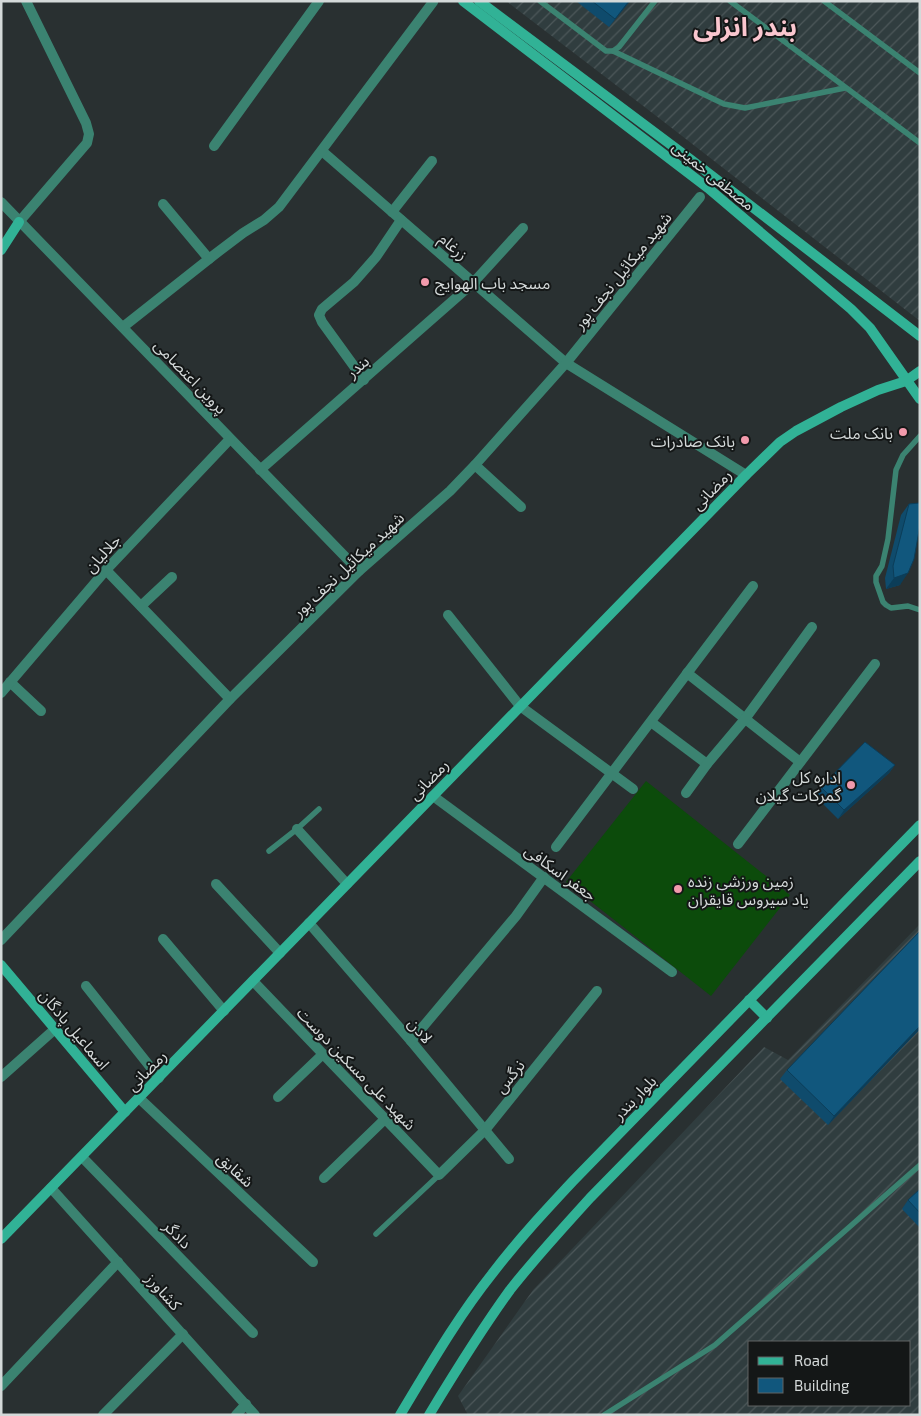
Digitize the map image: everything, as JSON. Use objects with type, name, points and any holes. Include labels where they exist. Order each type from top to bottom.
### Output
[{"type":"main road","name":"مصطفی خمینی","points":[[463,1],[708,188],[844,303],[870,328],[920,399]]},
{"type":"main road","name":"مصطفی خمینی","points":[[479,1],[690,159],[920,336]]},
{"type":"main road","points":[[1,250],[19,222]]},
{"type":"main road","name":"رمضانی","points":[[1,1239],[780,442],[796,431],[841,407],[878,390],[906,381],[920,371]]},
{"type":"main road","name":"بلوار بندر","points":[[400,1415],[454,1327],[491,1275],[531,1227],[572,1181],[920,825]]},
{"type":"main road","points":[[429,1415],[475,1341],[511,1290],[549,1243],[590,1198],[920,860]]},
{"type":"main road","name":"اسماعیل پادگان","points":[[1,965],[125,1112]]},
{"type":"main road","points":[[749,1000],[767,1018]]},
{"type":"street","points":[[19,222],[86,143],[89,134],[86,123],[26,1]]},
{"type":"street","points":[[214,146],[319,1]]},
{"type":"street","points":[[123,327],[279,207],[432,1]]},
{"type":"street","name":"زرغام","points":[[322,151],[566,363],[746,475]]},
{"type":"street","points":[[392,212],[432,161]]},
{"type":"street","name":"شهید میکائیل نجف پور","points":[[1,940],[230,699],[359,571],[450,491],[475,465],[566,363],[700,197]]},
{"type":"street","name":"پروین اعتصامی","points":[[1,202],[359,571]]},
{"type":"street","points":[[163,204],[210,259]]},
{"type":"street","points":[[364,380],[322,322],[319,315],[322,309],[354,282],[376,257],[401,220]]},
{"type":"street","name":"بندر","points":[[260,470],[473,282],[523,228]]},
{"type":"street","name":"جلالیان","points":[[1,693],[106,570],[230,439]]},
{"type":"street","points":[[475,465],[521,507]]},
{"type":"street","points":[[106,570],[230,699]]},
{"type":"street","points":[[140,606],[172,577]]},
{"type":"street","points":[[556,847],[753,586]]},
{"type":"street","points":[[448,615],[520,706],[633,789]]},
{"type":"street","points":[[686,793],[707,764],[745,719],[812,627]]},
{"type":"street","points":[[738,844],[875,664]]},
{"type":"street","points":[[687,673],[800,762]]},
{"type":"street","points":[[10,682],[41,711]]},
{"type":"street","points":[[651,722],[707,764]]},
{"type":"street","name":"جعفر اسکافی","points":[[433,796],[672,972]]},
{"type":"street","points":[[297,829],[348,884]]},
{"type":"street","points":[[411,1041],[516,916],[544,877]]},
{"type":"street","points":[[216,884],[280,953]]},
{"type":"street","name":"لادن","points":[[309,923],[411,1041],[509,1159]]},
{"type":"street","points":[[163,939],[224,1010]]},
{"type":"street","name":"شهید علی مسکین دوست","points":[[253,981],[439,1175]]},
{"type":"street","points":[[86,986],[159,1078]]},
{"type":"street","name":"نرگس","points":[[439,1175],[485,1130],[597,991]]},
{"type":"street","points":[[1,1077],[55,1029]]},
{"type":"street","points":[[278,1098],[323,1054]]},
{"type":"street","name":"شقایق","points":[[139,1098],[313,1262]]},
{"type":"street","points":[[324,1178],[385,1119]]},
{"type":"street","name":"دادگر","points":[[82,1157],[253,1332]]},
{"type":"street","name":"کشاورز","points":[[51,1188],[256,1415]]},
{"type":"street","points":[[1,1386],[118,1262]]},
{"type":"street","points":[[103,1415],[183,1334]]},
{"type":"street","points":[[236,1415],[246,1404]]},
{"type":"lane","points":[[540,1],[606,51],[614,51],[724,104],[745,108],[845,88]]},
{"type":"lane","points":[[614,51],[620,47],[655,1]]},
{"type":"lane","points":[[730,1],[920,143]]},
{"type":"lane","points":[[824,1],[920,73]]},
{"type":"lane","points":[[920,436],[903,455],[896,470],[888,539],[882,566],[876,576],[876,582],[886,606],[890,608],[908,606],[920,610]]},
{"type":"lane","points":[[269,851],[319,809]]},
{"type":"lane","points":[[604,1415],[714,1345],[920,1165]]},
{"type":"lane","points":[[376,1234],[439,1175]]},
{"type":"shaded area","points":[[506,1],[920,1],[920,321],[655,115]]},
{"type":"shaded area","points":[[920,924],[920,1415],[468,1415],[458,1396],[533,1290],[764,1047],[788,1060]]},
{"type":"green space","name":"زمین ورزشی زنده یاد سیروس قایقران","points":[[646,781],[790,895],[711,996],[566,882]]},
{"type":"building","points":[[592,1],[629,1],[615,19]]},
{"type":"building","points":[[920,503],[920,525],[914,559],[908,573],[894,578],[893,566],[909,504]]},
{"type":"building","name":"اداره کل گمرکات گیلان","points":[[865,742],[895,765],[844,810],[821,787]]},
{"type":"building","points":[[920,931],[920,1026],[834,1116],[787,1070]]},
{"type":"building","points":[[920,1189],[920,1213],[908,1200]]},
{"type":"place","name":"مسجد باب الهوایج","points":[[425,282]]},
{"type":"place","name":"بانک ملت","points":[[903,432]]},
{"type":"place","name":"بانک صادرات","points":[[745,440]]},
{"type":"place","name":"اداره کل گمرکات گیلان","points":[[851,785]]},
{"type":"place","name":"زمین ورزشی زنده یاد سیروس قایقران","points":[[678,889]]},
{"type":"district","name":"بندر انزلی","points":[[745,25]]}]
